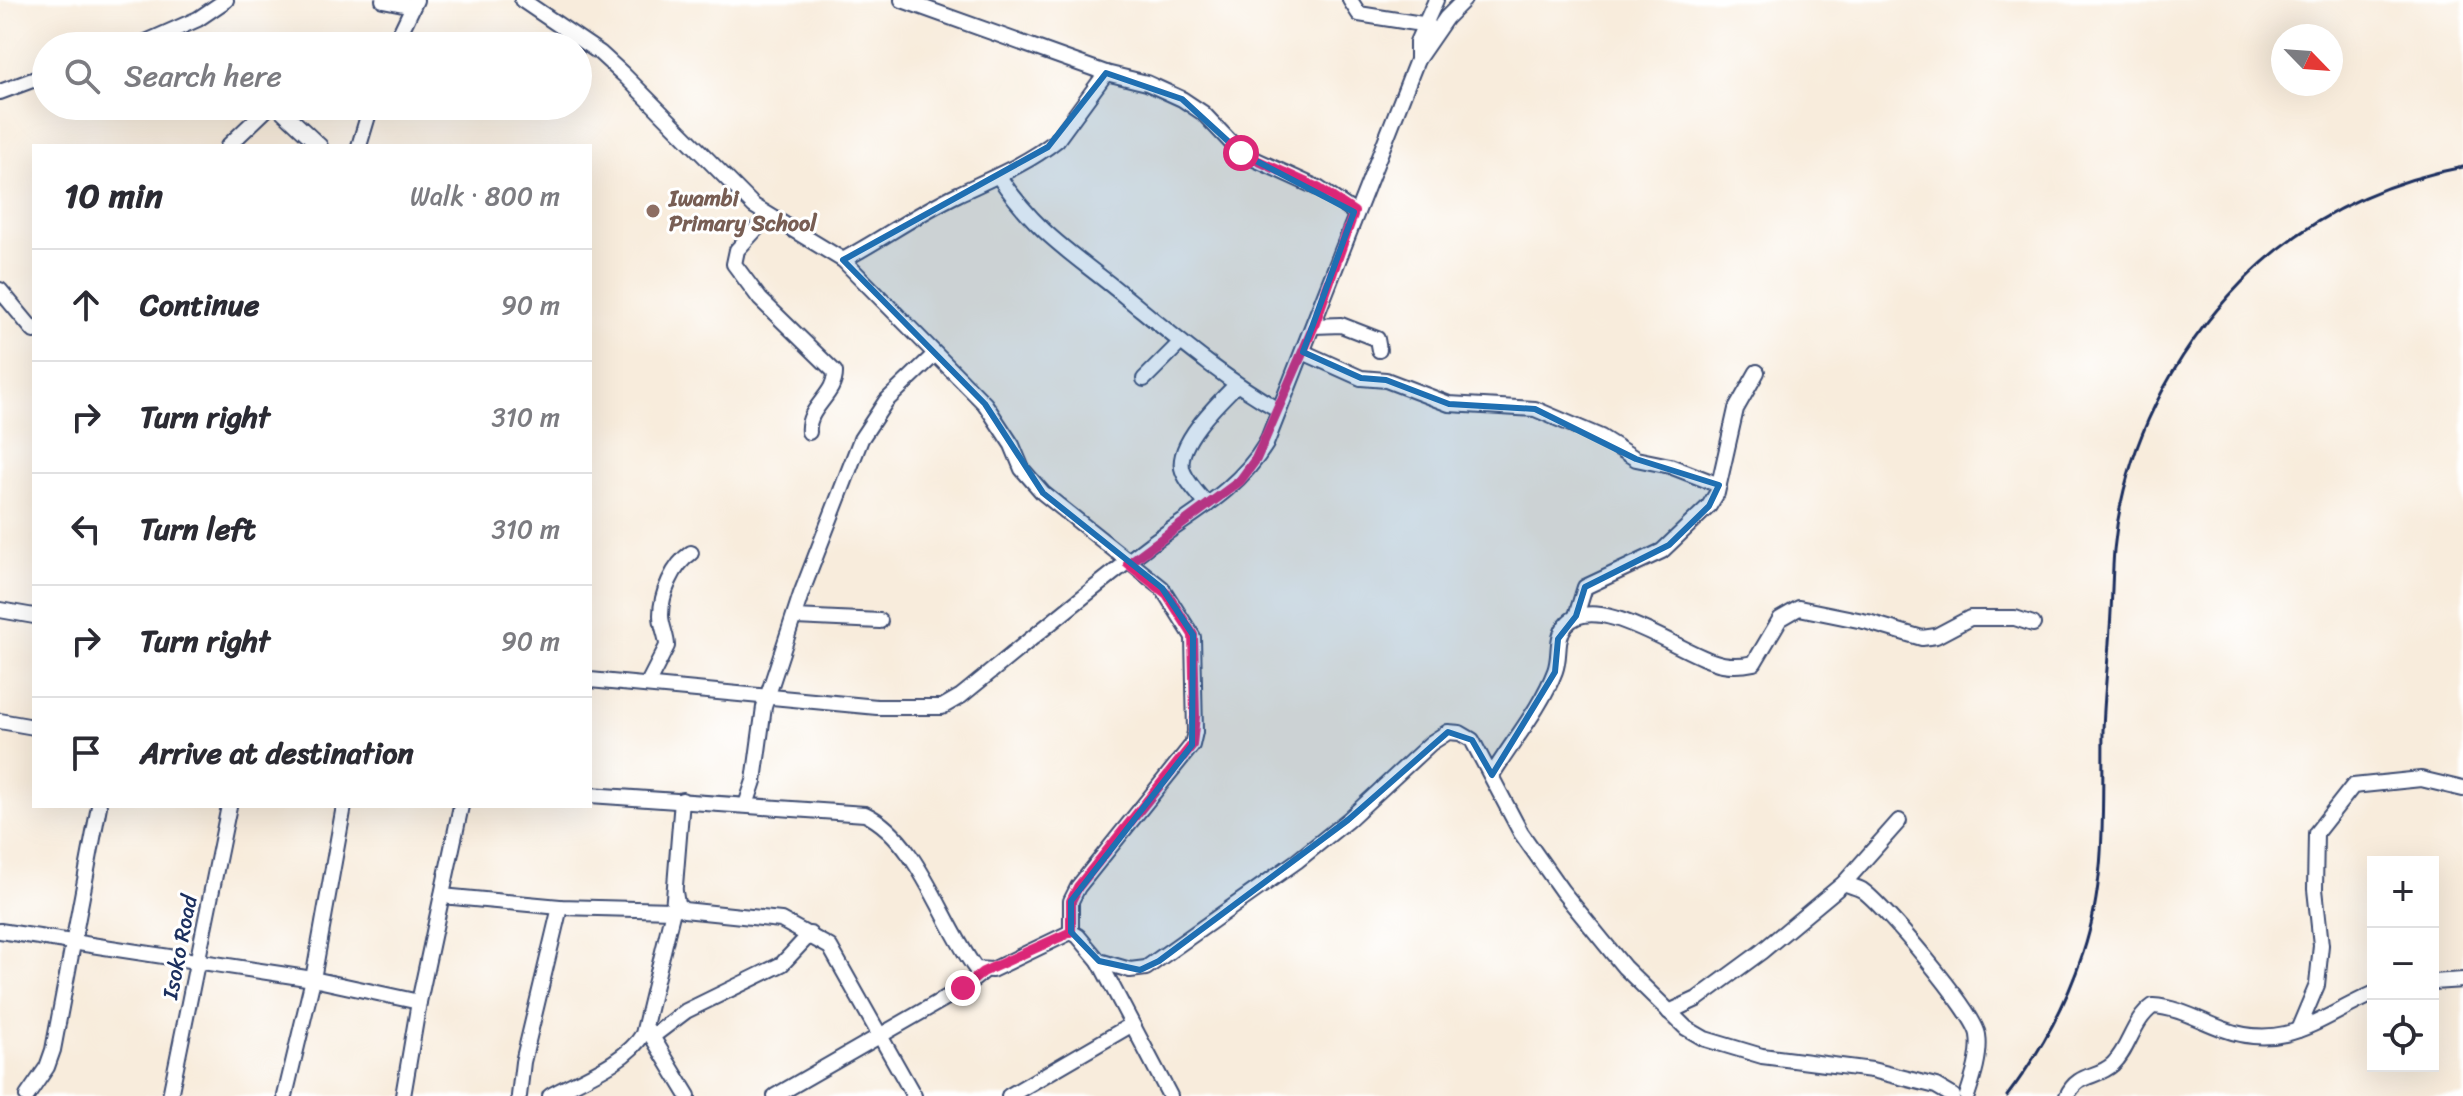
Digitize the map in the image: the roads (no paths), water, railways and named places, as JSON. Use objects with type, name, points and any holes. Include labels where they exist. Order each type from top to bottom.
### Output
[{"type":"street","points":[[169,32],[198,19],[226,0]]},
{"type":"street","points":[[383,0],[414,3],[401,32]]},
{"type":"street","points":[[522,0],[569,32]]},
{"type":"street","points":[[902,0],[1106,73],[1147,83],[1182,99],[1203,113],[1241,153],[1318,188],[1354,212]]},
{"type":"street","points":[[1350,0],[1359,14],[1432,28]]},
{"type":"street","points":[[1432,28],[1436,0]]},
{"type":"street","points":[[592,680],[877,707],[946,706],[1207,505],[1248,470],[1266,444],[1314,326],[1354,212],[1417,60],[1417,42],[1464,0]]},
{"type":"street","points":[[592,48],[648,96],[735,187],[768,216],[843,260],[992,414],[1022,469],[1043,493],[1167,594],[1193,635],[1195,732],[1186,754],[1078,887],[1071,901],[1071,932]]},
{"type":"street","points":[[843,260],[933,208],[999,177],[1057,140],[1106,73]]},
{"type":"street","points":[[0,92],[32,80]]},
{"type":"street","points":[[230,144],[255,120]]},
{"type":"street","points":[[292,120],[318,144]]},
{"type":"street","points":[[360,144],[367,120]]},
{"type":"street","points":[[999,177],[1042,232],[1181,342],[1237,384],[1279,410]]},
{"type":"street","points":[[768,216],[737,250],[734,264],[760,299],[835,372],[833,383],[810,417],[809,432]]},
{"type":"street","points":[[0,290],[32,329]]},
{"type":"street","points":[[1314,326],[1351,328],[1377,339],[1379,350]]},
{"type":"street","points":[[1144,379],[1181,342]]},
{"type":"street","points":[[1303,352],[1361,378],[1386,380],[1449,404],[1535,409],[1601,437],[1636,459],[1670,466],[1719,485]]},
{"type":"street","points":[[746,805],[754,781],[761,719],[768,696],[861,439],[886,401],[934,355]]},
{"type":"street","points":[[1492,775],[1543,695],[1558,660],[1561,632],[1576,616],[1585,587],[1669,545],[1709,506],[1719,485],[1736,409],[1757,372]]},
{"type":"street","points":[[1207,505],[1183,470],[1182,456],[1195,431],[1237,384]]},
{"type":"street","points":[[647,685],[667,646],[661,618],[666,593],[673,573],[691,553]]},
{"type":"street","points":[[1576,616],[1588,613],[1620,621],[1707,660],[1734,665],[1754,663],[1780,619],[1799,608],[1868,622],[1922,638],[1936,636],[1970,618],[2015,618],[2033,624]]},
{"type":"street","points":[[0,610],[32,616]]},
{"type":"street","points":[[795,617],[880,621]]},
{"type":"street","points":[[0,721],[32,727]]},
{"type":"street","points":[[1099,961],[1130,970],[1146,968],[1159,961],[1328,836],[1448,732],[1460,733],[1472,740],[1521,833],[1562,891],[1624,967],[1669,1012],[1705,1039],[1747,1052],[1872,1070],[1936,1086],[1953,1096]]},
{"type":"street","points":[[2298,1030],[2317,985],[2321,945],[2315,853],[2316,833],[2321,824],[2353,786],[2421,779],[2463,789]]},
{"type":"street","points":[[592,795],[843,811],[877,820],[891,831],[914,863],[970,961],[983,972]]},
{"type":"street","points":[[682,800],[673,910],[649,1032],[688,1096]]},
{"type":"street","points":[[27,1096],[50,1060],[76,941],[99,808]]},
{"type":"street","name":"Isoko Road","points":[[170,1096],[229,808]]},
{"type":"street","points":[[285,1096],[313,979],[344,808]]},
{"type":"street","points":[[403,1096],[419,1002],[461,808]]},
{"type":"street","points":[[1669,1012],[1688,1005],[1761,952],[1844,883],[1899,821]]},
{"type":"street","points":[[1844,883],[1862,890],[1878,906],[1936,972],[1976,1027],[1979,1040],[1967,1096]]},
{"type":"street","points":[[675,892],[679,907],[689,912],[781,920],[810,934],[834,952],[914,1096]]},
{"type":"street","points":[[442,896],[560,907],[673,910]]},
{"type":"street","points":[[519,1096],[523,1062],[560,907]]},
{"type":"street","points":[[0,931],[313,979],[419,1002]]},
{"type":"street","points":[[1071,932],[1099,961],[1170,1096]]},
{"type":"street","points":[[775,1096],[963,988],[983,972],[1071,932]]},
{"type":"street","points":[[550,1096],[634,1046],[649,1032],[782,964],[810,934]]},
{"type":"street","points":[[2439,982],[2463,980]]},
{"type":"street","points":[[2067,1096],[2079,1079],[2114,1063],[2139,1019],[2153,1006],[2251,1038],[2280,1038],[2367,997]]},
{"type":"street","points":[[1009,1096],[1131,1025]]},
{"type":"railway","points":[[2007,1096],[2041,1046],[2060,1010],[2091,926],[2102,843],[2104,718],[2114,550],[2128,476],[2155,405],[2173,372],[2217,310],[2242,282],[2290,240],[2343,207],[2371,194],[2463,167]]},
{"type":"place","name":"Iwambi Primary School","points":[[653,211]]}]
